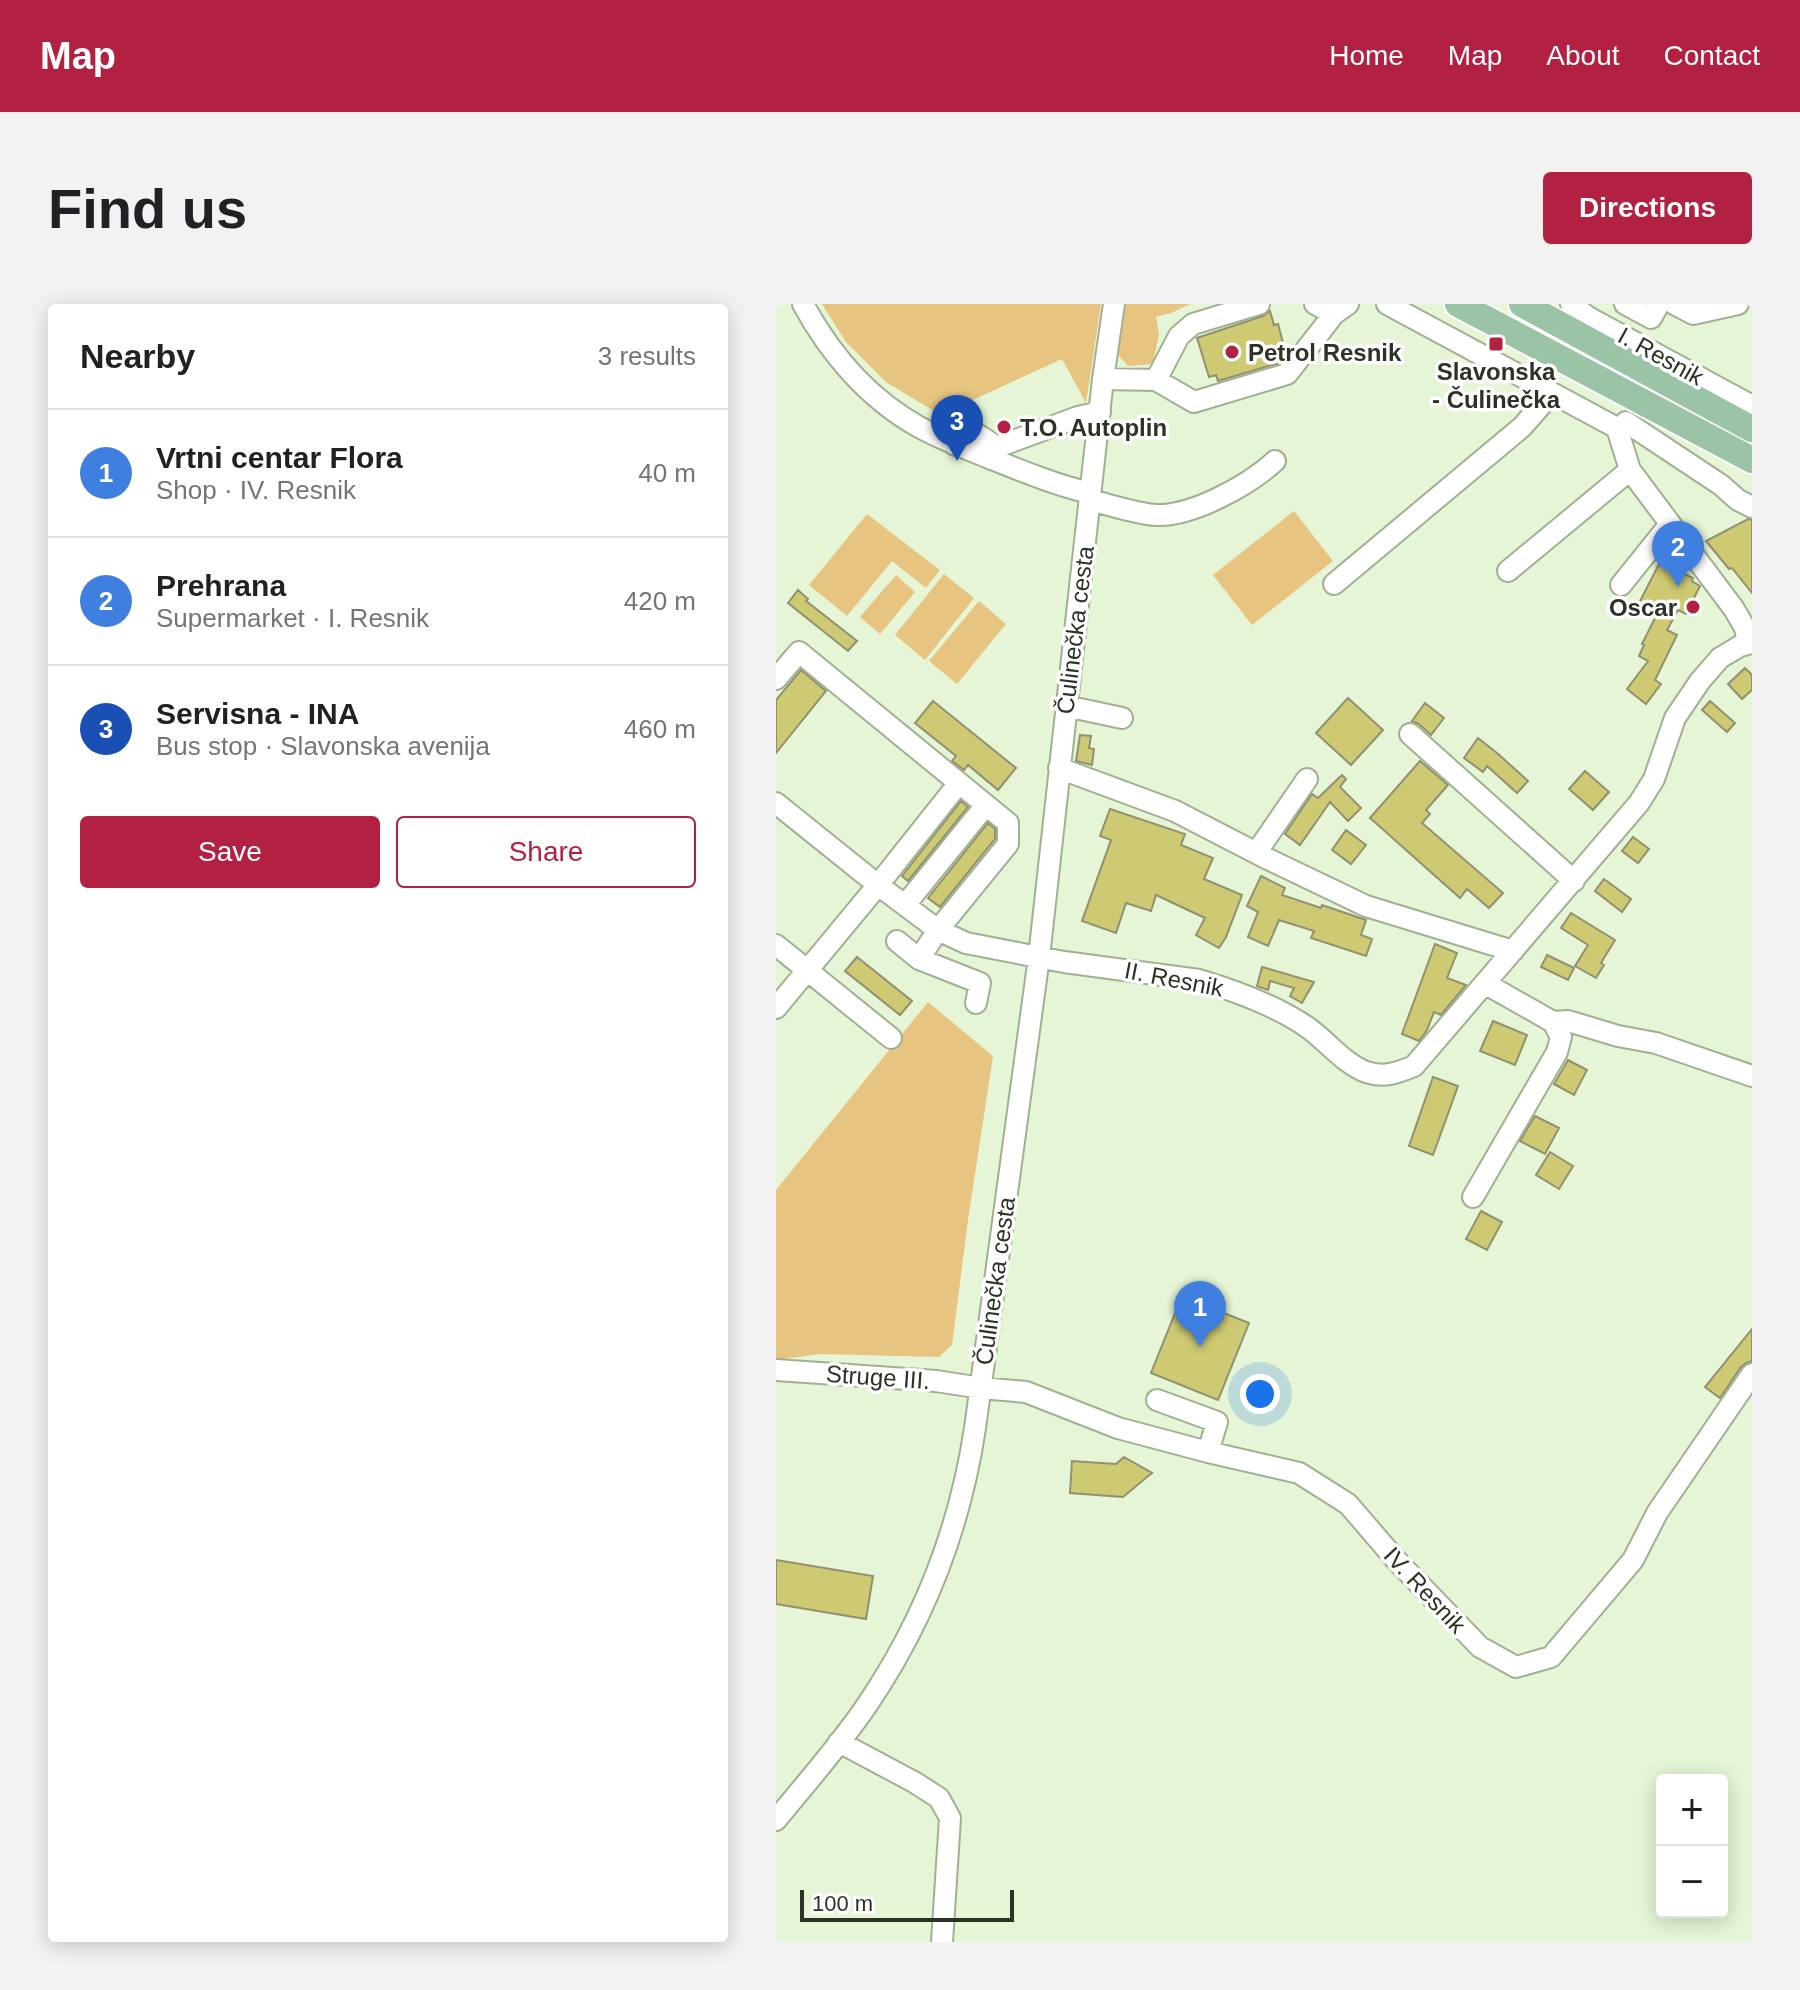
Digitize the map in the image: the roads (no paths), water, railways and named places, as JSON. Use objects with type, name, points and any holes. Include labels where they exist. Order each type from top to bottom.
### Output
[{"type":"main road","points":[[1458,304],[1752,460]]},
{"type":"main road","points":[[1522,304],[1752,429]]},
{"type":"street","points":[[803,304],[827,344],[860,381],[889,407],[955,445],[994,453],[1078,417],[1100,412]]},
{"type":"street","name":"Čulinečka cesta","points":[[776,1820],[839,1742],[885,1678],[913,1629],[937,1574],[959,1509],[981,1388],[1039,957],[1114,304]]},
{"type":"street","points":[[1156,380],[1179,336],[1193,324],[1259,304]]},
{"type":"street","points":[[1103,379],[1156,380],[1194,402],[1287,374],[1341,309],[1315,304]]},
{"type":"street","points":[[1387,304],[1551,394],[1621,425],[1752,507]]},
{"type":"street","name":"I. Resnik","points":[[1571,304],[1588,317],[1752,406]]},
{"type":"street","points":[[1625,304],[1651,318],[1659,304]]},
{"type":"street","points":[[1674,304],[1693,314],[1738,304]]},
{"type":"street","points":[[1334,584],[1522,427],[1551,394]]},
{"type":"street","points":[[1621,425],[1658,409]]},
{"type":"street","points":[[1621,425],[1630,470],[1734,609],[1751,641]]},
{"type":"street","points":[[955,445],[969,429],[994,453],[1029,475],[1156,516],[1185,512],[1220,497],[1259,476],[1275,461]]},
{"type":"street","points":[[1508,571],[1630,470]]},
{"type":"street","points":[[1721,485],[1743,487],[1752,492]]},
{"type":"street","points":[[1621,585],[1670,524]]},
{"type":"street","name":"II. Resnik","points":[[1039,957],[1199,980],[1225,987],[1306,1027],[1353,1065],[1367,1072],[1384,1076],[1414,1066],[1639,803],[1654,779],[1675,718],[1689,694],[1720,658],[1751,641]]},
{"type":"street","points":[[776,679],[799,652],[1008,823],[1008,844],[938,930],[919,959]]},
{"type":"street","points":[[1066,706],[1122,718]]},
{"type":"street","points":[[1410,734],[1574,881]]},
{"type":"street","points":[[1059,768],[1175,811],[1366,906],[1513,951]]},
{"type":"street","points":[[1256,853],[1307,779]]},
{"type":"street","points":[[776,1008],[959,783]]},
{"type":"street","points":[[776,803],[938,930],[966,943],[1039,957]]},
{"type":"street","points":[[905,905],[986,805]]},
{"type":"street","points":[[897,941],[919,959],[980,983],[976,1003]]},
{"type":"street","points":[[776,945],[891,1038]]},
{"type":"street","points":[[1473,1197],[1557,1052],[1561,1037],[1553,1022],[1486,984]]},
{"type":"street","points":[[1553,1022],[1568,1021],[1618,1036],[1656,1043],[1752,1076]]},
{"type":"street","name":"Struge III.","points":[[776,1370],[936,1381],[981,1388]]},
{"type":"street","name":"IV. Resnik","points":[[981,1388],[1026,1392],[1118,1428],[1299,1473],[1348,1504],[1397,1561],[1480,1647],[1516,1667],[1551,1657],[1633,1560],[1657,1513],[1752,1374]]},
{"type":"street","points":[[1157,1400],[1217,1422],[1208,1452]]},
{"type":"street","points":[[839,1742],[939,1798],[950,1818],[942,1942]]},
{"type":"place","name":"Slavonska - Čulinečka","points":[[1496,344]]},
{"type":"place","name":"Petrol Resnik","points":[[1232,352]]},
{"type":"place","name":"T.O. Autoplin","points":[[1004,427]]},
{"type":"place","name":"Servisna - INA","points":[[957,461]]},
{"type":"place","name":"Prehrana","points":[[1678,587]]},
{"type":"place","name":"Oscar","points":[[1693,607]]},
{"type":"place","name":"Vrtni centar Flora","points":[[1200,1347]]}]
